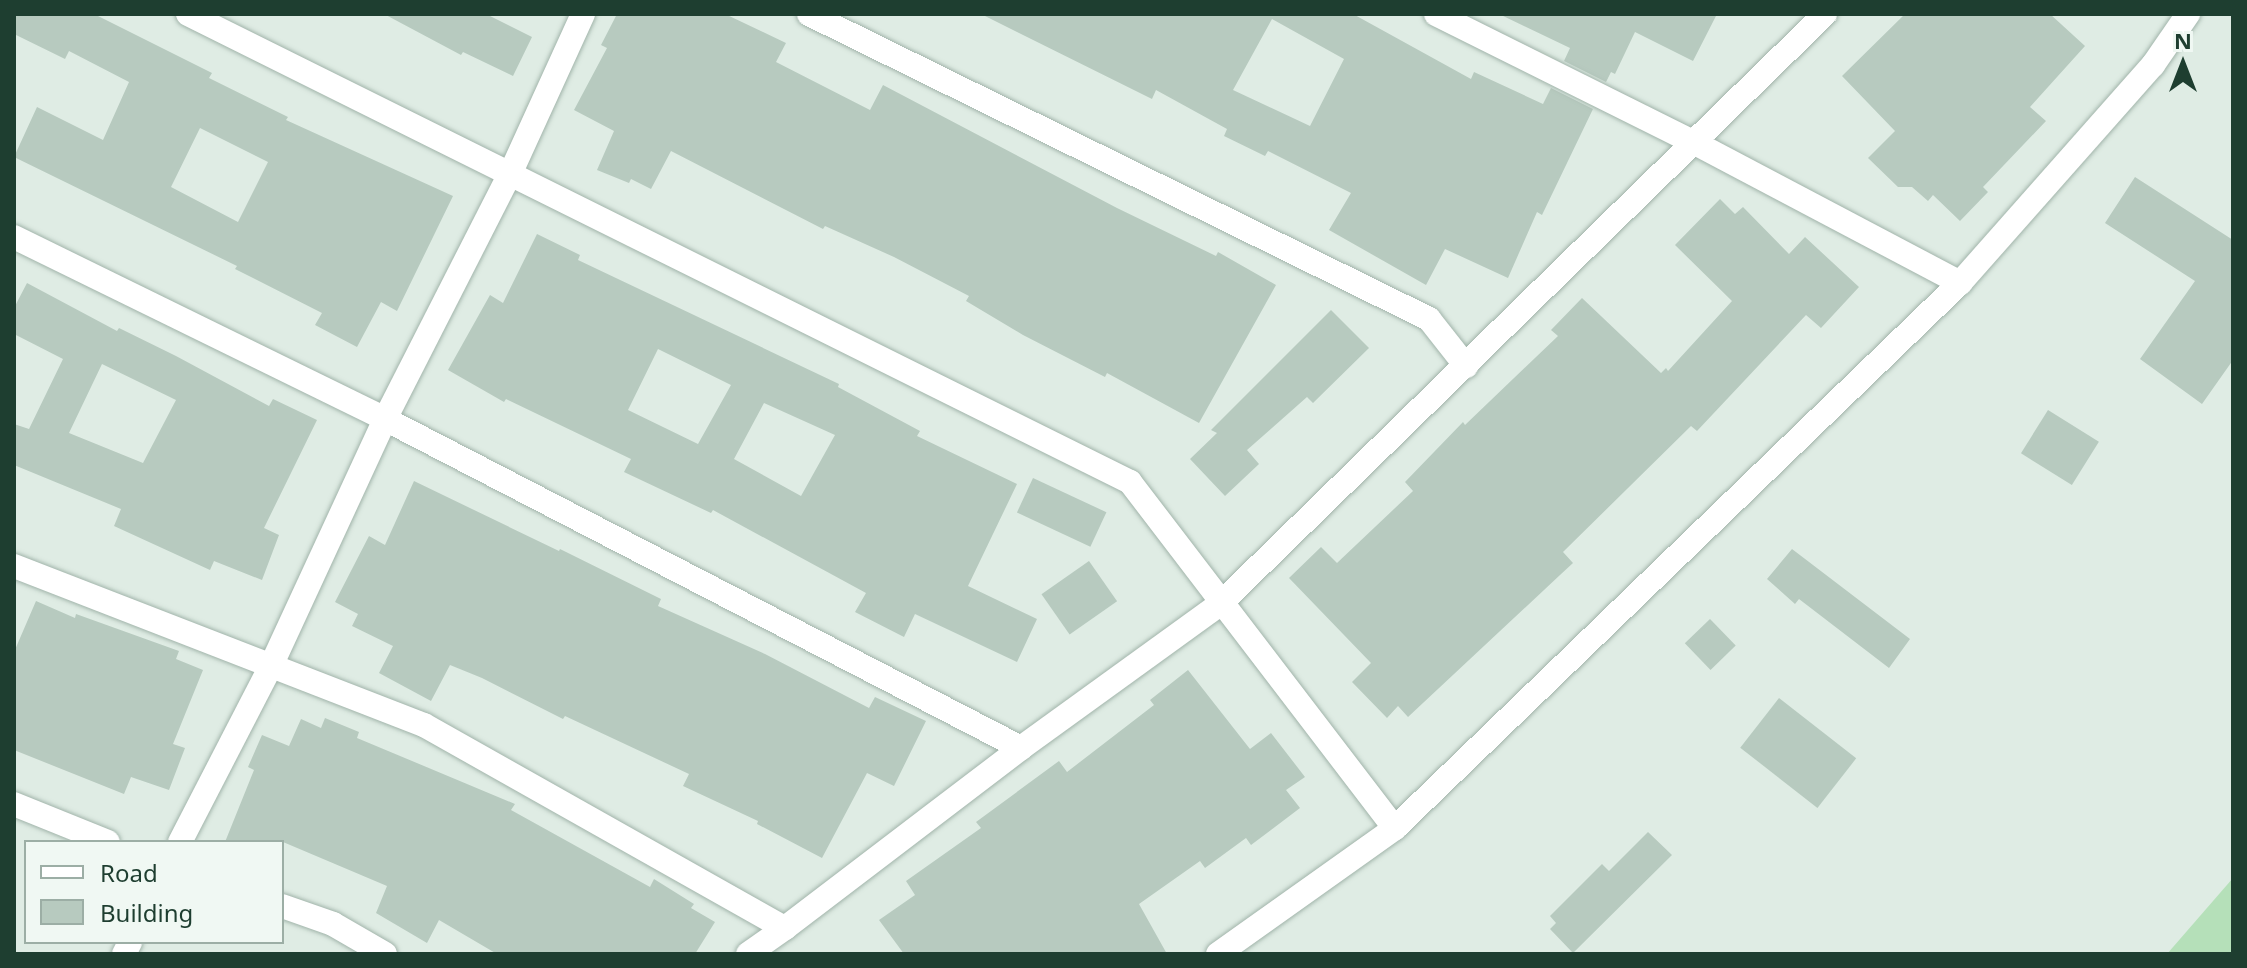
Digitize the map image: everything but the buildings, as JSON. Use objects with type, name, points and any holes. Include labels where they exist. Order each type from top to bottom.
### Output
[{"type":"street","points":[[188,14],[1130,482],[1220,604],[1395,828]]},
{"type":"street","points":[[181,840],[271,666],[385,419],[511,172],[583,14]]},
{"type":"street","points":[[809,14],[1429,319],[1466,366]]},
{"type":"street","points":[[1436,14],[1695,143],[1960,283]]},
{"type":"street","points":[[748,954],[1021,748],[1220,604],[1825,14]]},
{"type":"street","points":[[1218,954],[1395,828],[1960,283],[2153,65],[2188,14]]},
{"type":"street","points":[[14,237],[385,419],[1021,748]]},
{"type":"street","points":[[14,566],[424,725],[785,928]]},
{"type":"street","points":[[14,804],[103,840]]},
{"type":"street","points":[[284,907],[333,924],[385,954]]},
{"type":"green space","points":[[2233,878],[2233,954],[2167,954]]}]
